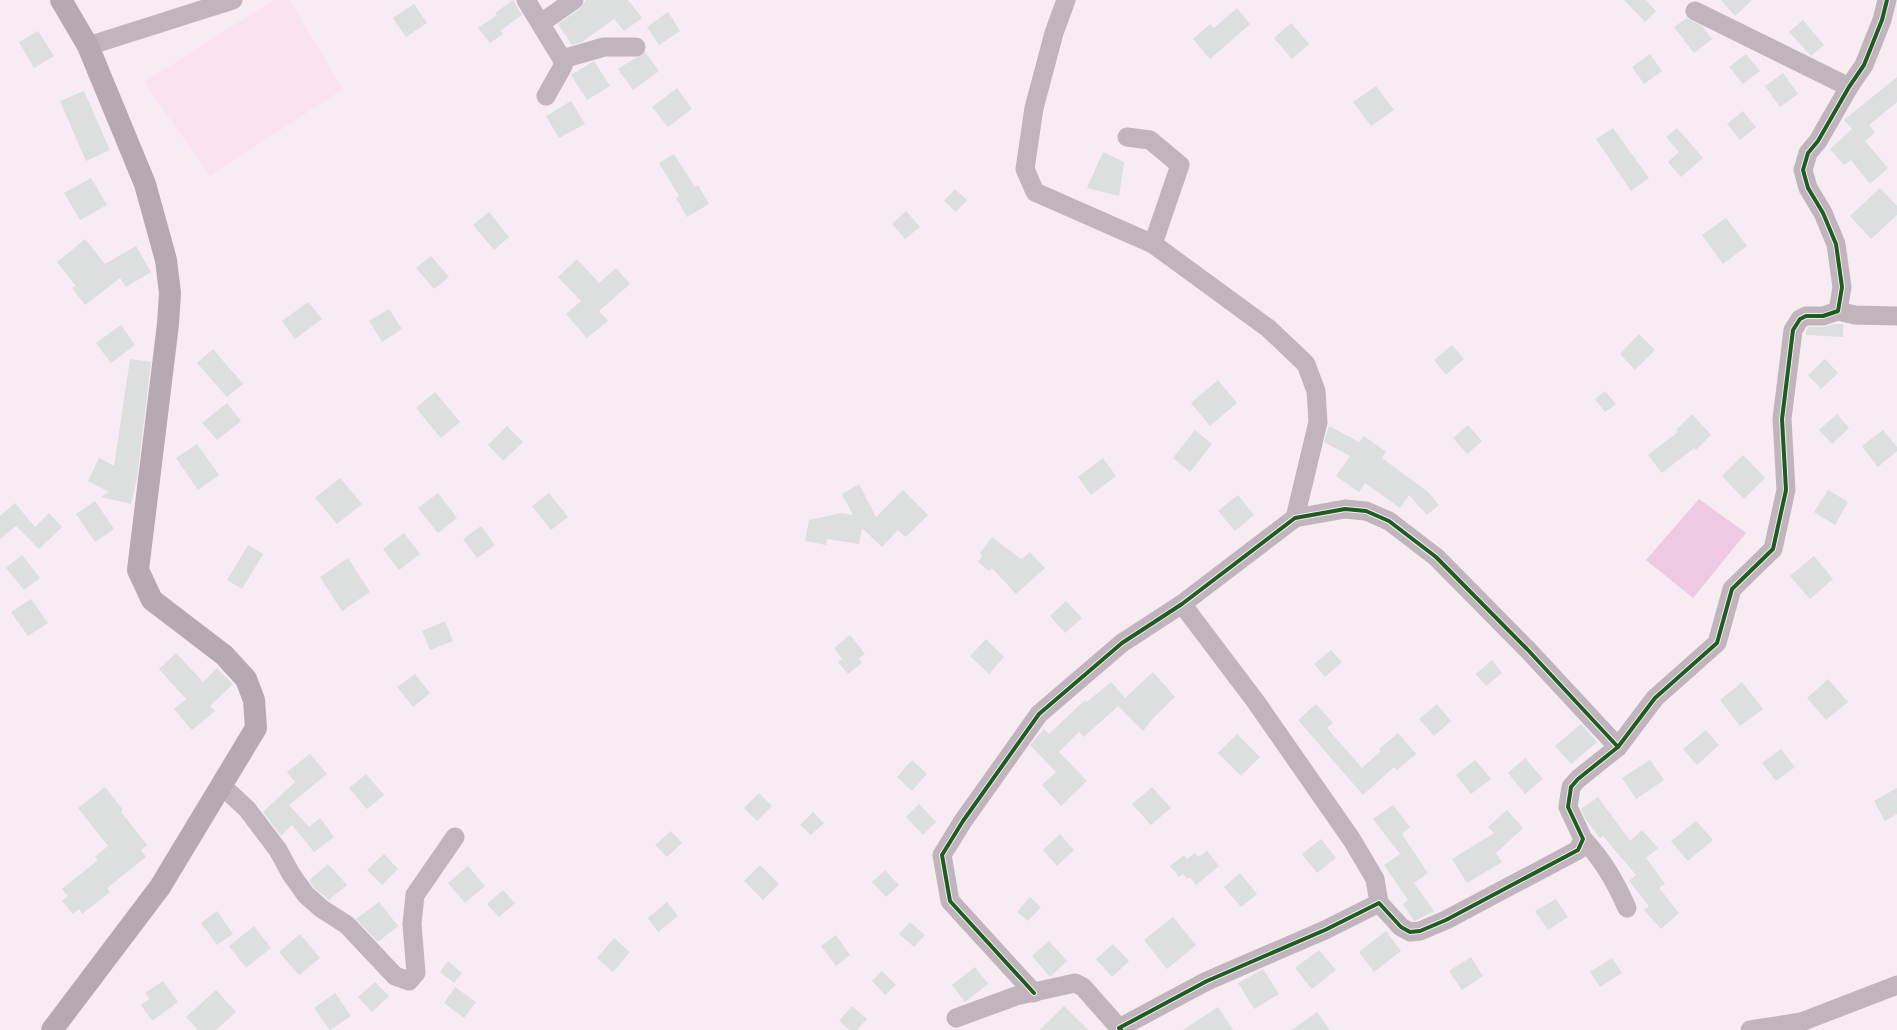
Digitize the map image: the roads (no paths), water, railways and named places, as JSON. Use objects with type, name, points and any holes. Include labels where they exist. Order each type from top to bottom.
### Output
[{"type":"main road","points":[[52,1030],[160,887],[256,728],[254,700],[246,679],[224,655],[152,600],[138,570],[168,324],[170,293],[166,260],[145,184],[88,46],[61,0]]},
{"type":"street","points":[[88,46],[233,0]]},
{"type":"street","points":[[526,0],[562,59],[563,66],[546,96]]},
{"type":"street","points":[[541,23],[574,0]]},
{"type":"street","points":[[1066,0],[1054,33],[1034,108],[1025,169],[1035,192],[1154,244],[1268,328],[1306,364],[1316,391],[1318,422],[1295,518]]},
{"type":"street","points":[[1838,311],[1842,287],[1836,244],[1823,213],[1808,188],[1803,170],[1808,153],[1818,141],[1849,87],[1864,65],[1882,20],[1887,0]]},
{"type":"street","points":[[1695,11],[1849,87]]},
{"type":"street","points":[[562,59],[604,47],[636,47]]},
{"type":"street","points":[[1126,137],[1150,140],[1180,165],[1154,244]]},
{"type":"street","points":[[1627,908],[1614,878],[1600,856],[1583,839],[1568,807],[1572,787],[1578,779],[1618,747],[1655,698],[1717,643],[1732,590],[1773,549],[1786,490],[1782,419],[1793,330],[1800,319],[1806,316],[1822,316],[1838,311],[1855,315],[1897,316]]},
{"type":"street","points":[[1034,993],[950,901],[942,855],[962,821],[1038,714],[1122,642],[1182,604],[1295,518],[1345,509],[1366,511],[1389,520],[1436,556],[1557,680],[1618,747]]},
{"type":"street","points":[[1182,604],[1256,702],[1352,840],[1376,879],[1380,903],[1401,927],[1410,932],[1420,931],[1446,920],[1578,850],[1583,839]]},
{"type":"street","points":[[221,785],[247,809],[278,850],[291,874],[306,895],[322,909],[347,926],[395,976],[409,981],[416,973],[412,924],[415,895],[455,837]]},
{"type":"street","points":[[956,1018],[1016,996],[1075,983],[1083,987],[1120,1029],[1207,981],[1325,930],[1380,903]]},
{"type":"street","points":[[1750,1030],[1801,1022],[1897,985]]}]
